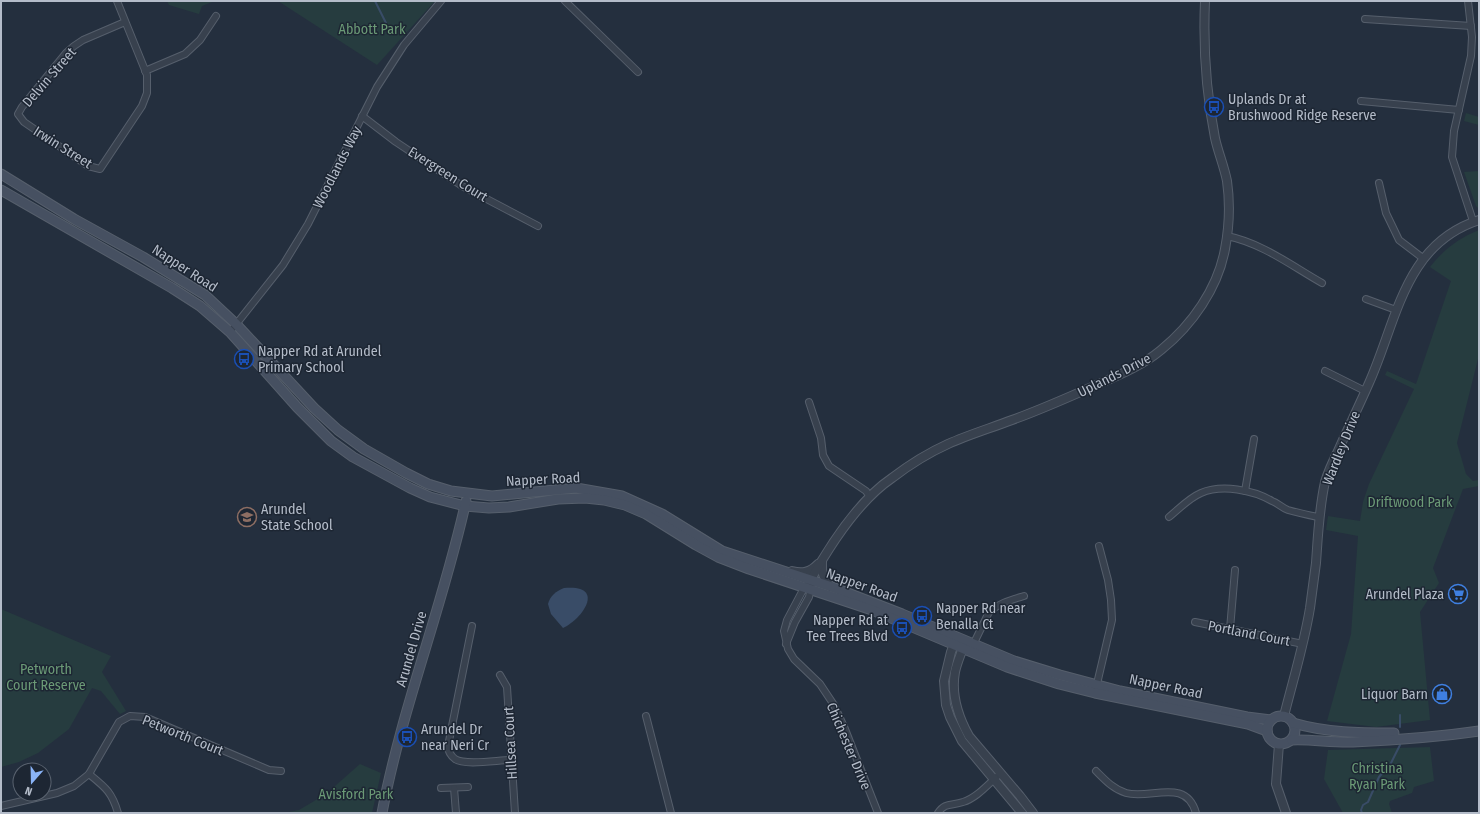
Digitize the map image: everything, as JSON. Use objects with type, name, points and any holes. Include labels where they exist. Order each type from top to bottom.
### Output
[{"type":"main road","name":"Napper Road","points":[[1,174],[74,219],[143,257],[205,295],[236,324],[314,408],[347,437],[388,463],[426,484],[467,494],[492,496],[576,488],[622,496],[662,514],[722,551],[755,563],[808,586],[955,641]]},
{"type":"main road","name":"Napper Road","points":[[1,190],[186,297],[230,332],[331,441],[353,457],[410,488],[430,497],[465,506],[497,508],[558,499],[585,498],[615,502],[634,508],[646,514],[718,557],[749,569],[808,586],[832,587],[968,647],[1039,669],[1096,689],[1248,724],[1267,731]]},
{"type":"main road","name":"Arundel Drive","points":[[382,813],[391,770],[420,672],[467,494]]},
{"type":"main road","name":"Napper Road","points":[[1096,689],[1120,690],[1234,714],[1271,720]]},
{"type":"main road","points":[[1479,726],[1418,732],[1348,733],[1314,729],[1293,723],[1284,716],[1275,717],[1271,720],[1267,731],[1269,737],[1274,742],[1279,744],[1287,743],[1292,740],[1309,739],[1352,742],[1479,731]]},
{"type":"main road","points":[[1292,740],[1295,732],[1293,723]]},
{"type":"street","points":[[117,1],[145,71],[185,54],[200,40],[216,16]]},
{"type":"street","name":"Woodlands Way","points":[[230,332],[283,265],[308,224],[377,88],[404,44],[441,1]]},
{"type":"street","points":[[565,1],[638,72]]},
{"type":"street","name":"Uplands Drive","points":[[808,586],[827,550],[870,497],[890,479],[915,462],[948,444],[1034,412],[1073,396],[1124,372],[1160,351],[1178,335],[1204,301],[1220,267],[1225,250],[1228,205],[1227,182],[1216,140],[1207,82],[1204,44],[1205,1]]},
{"type":"street","points":[[1468,1],[1471,26],[1471,56],[1454,131],[1452,157],[1458,179],[1476,220]]},
{"type":"street","points":[[1365,19],[1471,26]]},
{"type":"street","name":"Delvin Street","points":[[18,114],[66,53],[83,40],[125,22]]},
{"type":"street","name":"Irwin Street","points":[[18,114],[24,122],[88,166],[100,169],[142,106],[147,93],[147,75],[145,71]]},
{"type":"street","points":[[1361,101],[1459,110]]},
{"type":"street","name":"Evergreen Court","points":[[362,116],[396,142],[462,186],[538,226]]},
{"type":"street","points":[[1379,183],[1386,213],[1399,240],[1424,259]]},
{"type":"street","name":"Wardley Drive","points":[[1284,716],[1303,644],[1316,564],[1318,517],[1326,480],[1386,343],[1404,290],[1414,272],[1430,250],[1448,234],[1476,220]]},
{"type":"street","points":[[1227,236],[1237,238],[1266,250],[1322,283]]},
{"type":"street","points":[[1366,299],[1396,310]]},
{"type":"street","points":[[1325,371],[1365,391]]},
{"type":"street","points":[[809,402],[821,438],[823,455],[829,466],[866,491],[870,497]]},
{"type":"street","points":[[1245,491],[1254,439]]},
{"type":"street","points":[[1169,518],[1190,500],[1201,493],[1218,489],[1253,493],[1272,500],[1286,510],[1318,517]]},
{"type":"street","points":[[1096,689],[1112,620],[1108,580],[1099,546]]},
{"type":"street","points":[[755,563],[801,573],[808,572],[813,569],[822,559]]},
{"type":"street","points":[[822,559],[821,571],[823,577],[832,587]]},
{"type":"street","points":[[1230,629],[1235,570]]},
{"type":"street","points":[[786,644],[796,622],[808,586]]},
{"type":"street","points":[[786,644],[784,631],[787,620],[808,586]]},
{"type":"street","points":[[1022,813],[963,725],[956,704],[954,683],[955,672],[989,612],[998,605],[1024,596]]},
{"type":"street","name":"Portland Court","points":[[1195,622],[1303,644]]},
{"type":"street","points":[[472,626],[448,745],[448,752],[455,759],[468,762],[511,760]]},
{"type":"street","points":[[955,641],[944,681],[946,705],[955,729],[962,741],[997,776],[1020,796],[1033,813]]},
{"type":"street","name":"Chichester Drive","points":[[786,644],[794,659],[820,684],[834,705],[878,813]]},
{"type":"street","name":"Hillsea Court","points":[[500,675],[507,687],[514,813]]},
{"type":"street","name":"Petworth Court","points":[[1,806],[57,794],[74,786],[88,774],[119,722],[130,716],[145,717],[269,770],[281,771]]},
{"type":"street","points":[[646,716],[671,813]]},
{"type":"street","points":[[1279,744],[1276,784],[1286,813]]},
{"type":"street","points":[[1096,771],[1114,788],[1126,793],[1141,795],[1167,791],[1178,793],[1187,797],[1196,813]]},
{"type":"street","points":[[88,774],[106,788],[115,802],[118,813]]},
{"type":"street","points":[[938,813],[941,808],[952,804],[962,803],[972,797],[997,776]]},
{"type":"street","points":[[441,788],[468,787]]},
{"type":"street","points":[[454,788],[456,813]]},
{"type":"green space","points":[[167,1],[222,1],[212,2],[202,6],[199,14],[169,5]]},
{"type":"green space","name":"Abbott Park","points":[[278,1],[435,1],[377,65]]},
{"type":"green space","points":[[1466,113],[1479,117],[1479,125],[1464,121]]},
{"type":"green space","points":[[1479,171],[1479,209],[1476,206],[1464,172]]},
{"type":"green space","name":"Driftwood Park","points":[[1479,230],[1479,355],[1457,443],[1466,474],[1473,481],[1479,480],[1479,486],[1463,489],[1433,568],[1439,583],[1420,612],[1430,720],[1376,727],[1327,721],[1351,634],[1358,536],[1326,530],[1328,516],[1360,521],[1363,502],[1369,484],[1414,389],[1385,375],[1387,371],[1416,384],[1451,281],[1430,267],[1440,255],[1452,245]]},
{"type":"green space","name":"Petworth Court Reserve","points":[[1,609],[111,656],[102,672],[126,711],[120,714],[101,691],[92,688],[69,729],[38,753],[19,762],[12,762],[12,764],[1,767]]},
{"type":"green space","name":"Christina Ryan Park","points":[[1430,747],[1434,781],[1414,787],[1412,793],[1390,801],[1389,804],[1392,813],[1343,813],[1324,779],[1328,750]]},
{"type":"green space","name":"Avisford Park","points":[[360,764],[381,773],[372,813],[284,813],[299,810],[326,794]]},
{"type":"water","points":[[564,588],[577,588],[584,591],[588,596],[584,609],[578,617],[563,628],[551,614],[548,604],[554,594]]},
{"type":"waterway","points":[[375,1],[386,23]]},
{"type":"waterway","points":[[1400,715],[1400,727]]},
{"type":"waterway","points":[[1362,813],[1361,810],[1363,805],[1368,802],[1379,777],[1391,763],[1400,745]]},
{"type":"place","name":"Uplands Dr at Brushwood Ridge Reserve","points":[[1214,107]]},
{"type":"place","name":"Napper Rd at Arundel Primary School","points":[[244,359]]},
{"type":"place","name":"Arundel State School","points":[[247,517]]},
{"type":"place","name":"Arundel Plaza","points":[[1458,594]]},
{"type":"place","name":"Napper Rd near Benalla Ct","points":[[922,616]]},
{"type":"place","name":"Napper Rd at Tee Trees Blvd","points":[[902,628]]},
{"type":"place","name":"Liquor Barn","points":[[1442,694]]},
{"type":"place","name":"Arundel Dr near Neri Cr","points":[[407,737]]}]
